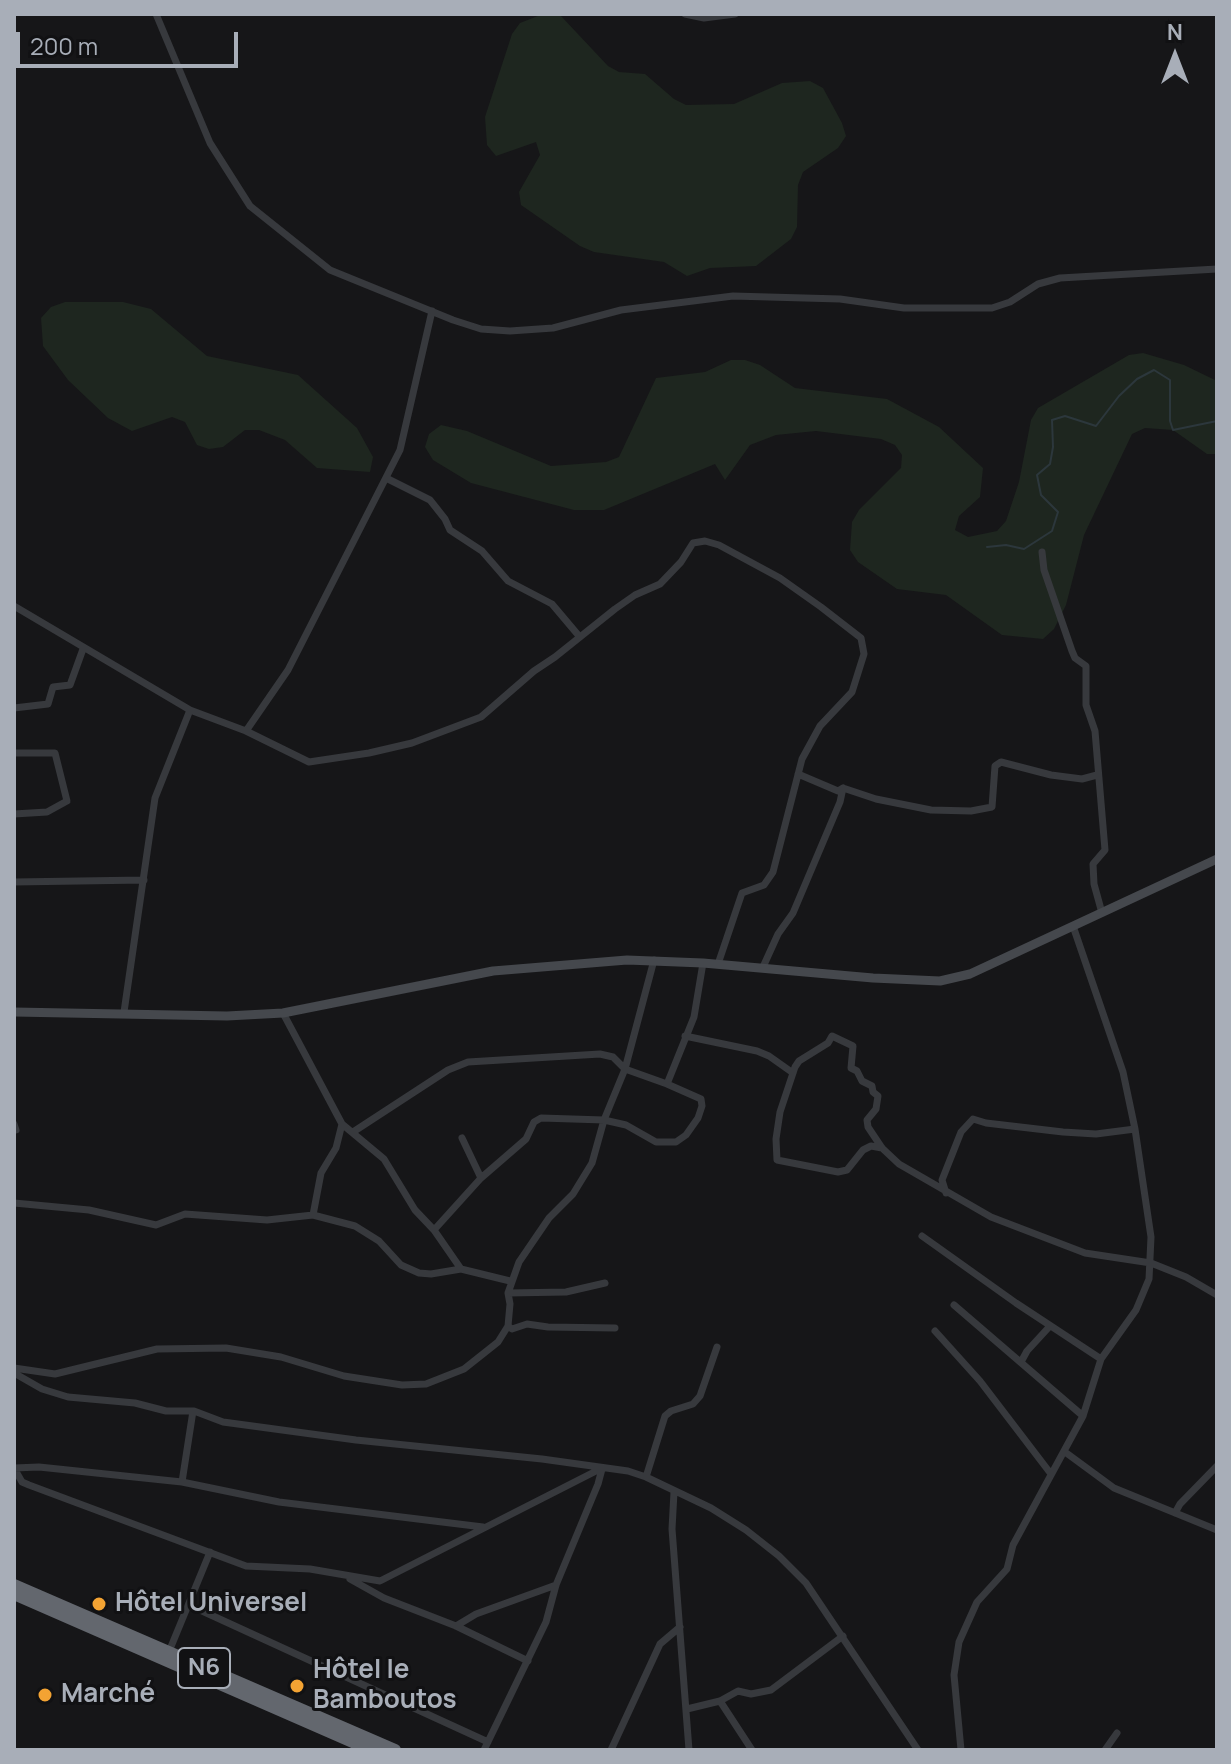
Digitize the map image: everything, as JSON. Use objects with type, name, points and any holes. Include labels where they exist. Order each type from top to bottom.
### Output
[{"type":"highway","name":"N6","points":[[14,1585],[167,1658]]},
{"type":"highway","name":"N6","points":[[14,1594],[395,1750]]},
{"type":"highway","name":"N6","points":[[296,1712],[371,1750]]},
{"type":"street","points":[[156,14],[210,143],[250,206],[330,270],[481,329],[510,331],[553,328],[621,310],[733,296],[840,299],[904,308],[992,308],[1010,302],[1038,284],[1060,278],[1217,269]]},
{"type":"street","points":[[685,14],[704,18],[735,14]]},
{"type":"street","points":[[246,731],[288,670],[400,450],[432,311]]},
{"type":"street","points":[[386,478],[430,500],[450,530],[482,551],[508,581],[552,604],[579,636]]},
{"type":"street","points":[[14,606],[190,710],[246,731],[309,762],[412,743],[481,717],[579,636],[635,595],[660,584],[681,562],[693,543],[719,545],[780,578],[861,638],[864,654],[852,692],[820,726],[802,759],[773,872],[764,885],[742,893],[718,964]]},
{"type":"street","points":[[1042,552],[1044,570],[1072,651],[1075,658],[1086,666],[1086,705],[1095,731],[1105,850],[1094,861],[1093,869],[1102,913]]},
{"type":"street","points":[[14,708],[48,704],[53,687],[66,687],[72,682],[83,649]]},
{"type":"street","points":[[124,1012],[157,788],[190,710]]},
{"type":"street","points":[[14,753],[55,753],[67,801],[47,812],[14,814]]},
{"type":"street","points":[[798,774],[838,791],[843,788],[876,799],[938,812],[992,807],[995,766],[1001,762],[1051,775],[1082,779],[1097,775]]},
{"type":"street","points":[[763,967],[778,934],[793,913],[828,833],[843,788]]},
{"type":"street","points":[[14,1012],[203,1016],[283,1013],[493,971],[654,959],[940,981],[970,974],[1217,859]]},
{"type":"street","points":[[14,882],[144,880]]},
{"type":"street","points":[[961,1750],[954,1675],[959,1642],[977,1602],[1007,1569],[1013,1545],[1083,1416],[1101,1359],[1146,1292],[1151,1263],[1151,1237],[1123,1072],[1073,926]]},
{"type":"street","points":[[14,1370],[55,1374],[157,1349],[226,1348],[281,1357],[344,1376],[385,1383],[419,1385],[464,1369],[498,1342],[508,1326],[510,1281],[519,1262],[549,1218],[582,1181],[592,1163],[604,1120],[625,1069],[654,959]]},
{"type":"street","points":[[667,1084],[694,1017],[703,963]]},
{"type":"street","points":[[283,1013],[342,1124],[384,1159],[415,1210],[434,1230],[461,1269]]},
{"type":"street","points":[[685,1036],[757,1051],[793,1073]]},
{"type":"street","points":[[882,1148],[871,1146],[863,1150],[847,1170],[838,1172],[777,1160],[780,1112],[793,1073],[799,1061],[828,1043],[832,1036],[851,1044],[851,1068],[857,1071],[862,1081],[872,1086],[878,1096],[876,1109],[867,1123],[882,1148],[899,1164],[980,1213],[1085,1253],[1151,1263],[1186,1277],[1217,1295]]},
{"type":"street","points":[[353,1132],[448,1070],[468,1062],[600,1054],[613,1057],[625,1069],[696,1094],[701,1099],[702,1106],[692,1127],[676,1142],[656,1142],[626,1125],[604,1120],[541,1118],[534,1122],[526,1139],[481,1178],[434,1230]]},
{"type":"street","points":[[946,1193],[942,1180],[961,1132],[973,1119],[1063,1132],[1096,1134],[1135,1129]]},
{"type":"street","points":[[313,1215],[321,1173],[336,1148],[342,1124]]},
{"type":"street","points":[[462,1138],[481,1178]]},
{"type":"street","points":[[14,1203],[74,1208],[156,1225],[185,1214],[267,1220],[313,1215],[355,1226],[379,1241],[401,1265],[419,1273],[461,1269],[510,1281]]},
{"type":"street","points":[[922,1236],[1101,1359]]},
{"type":"street","points":[[508,1293],[566,1292],[605,1283]]},
{"type":"street","points":[[954,1305],[1083,1416]]},
{"type":"street","points":[[508,1326],[512,1329],[527,1324],[615,1328]]},
{"type":"street","points":[[1021,1362],[1050,1326]]},
{"type":"street","points":[[935,1331],[980,1381],[1051,1474]]},
{"type":"street","points":[[646,1477],[665,1416],[693,1404],[700,1396],[717,1347]]},
{"type":"street","points":[[14,1370],[42,1389],[68,1397],[135,1403],[166,1411],[193,1411],[223,1422],[356,1440],[542,1459],[628,1471],[646,1477],[711,1508],[746,1530],[806,1583],[918,1750]]},
{"type":"street","points":[[182,1482],[193,1411]]},
{"type":"street","points":[[1065,1452],[1114,1488],[1217,1530]]},
{"type":"street","points":[[1175,1513],[1217,1466]]},
{"type":"street","points":[[485,1527],[279,1502],[182,1482],[39,1467],[14,1468],[22,1482],[29,1485],[246,1566],[310,1569],[380,1581],[602,1468]]},
{"type":"street","points":[[189,1605],[486,1746],[546,1622],[556,1585],[602,1468]]},
{"type":"street","points":[[674,1492],[672,1529],[689,1750]]},
{"type":"street","points":[[1158,1508],[1180,1504]]},
{"type":"street","points":[[167,1658],[210,1552]]},
{"type":"street","points":[[345,1576],[384,1598],[456,1626],[528,1661]]},
{"type":"street","points":[[456,1626],[476,1614],[556,1585]]},
{"type":"street","points":[[611,1750],[660,1644],[680,1627]]},
{"type":"street","points":[[687,1709],[720,1701],[738,1691],[751,1694],[771,1690],[843,1636]]},
{"type":"street","points":[[720,1701],[752,1750]]},
{"type":"street","points":[[1105,1750],[1117,1733]]},
{"type":"shaded area","points":[[543,14],[561,16],[608,66],[619,72],[645,74],[674,99],[686,105],[734,104],[782,83],[810,81],[823,88],[846,136],[838,148],[803,172],[798,185],[797,227],[791,239],[756,266],[710,268],[687,276],[664,262],[594,252],[580,246],[521,205],[519,192],[540,155],[536,142],[496,156],[487,145],[485,117],[512,34],[520,23]]},
{"type":"shaded area","points":[[65,302],[123,302],[151,309],[207,356],[298,375],[357,428],[373,457],[370,472],[317,468],[285,440],[259,430],[245,430],[223,447],[209,449],[197,445],[185,422],[172,417],[132,431],[108,418],[68,380],[43,346],[41,318],[51,307]]},
{"type":"shaded area","points":[[1143,353],[1184,365],[1217,381],[1217,454],[1207,454],[1173,430],[1145,428],[1132,434],[1084,535],[1066,605],[1054,629],[1043,639],[1002,635],[946,595],[897,589],[858,562],[850,550],[852,522],[859,510],[901,468],[902,455],[895,445],[881,439],[816,431],[776,435],[750,445],[725,480],[715,464],[604,510],[574,510],[471,483],[433,460],[425,447],[429,434],[441,425],[467,431],[551,466],[606,462],[619,457],[656,378],[705,372],[731,360],[745,360],[760,365],[795,388],[887,399],[939,427],[983,468],[980,497],[959,516],[955,530],[968,537],[997,531],[1006,521],[1019,482],[1031,420],[1038,408],[1129,355]]},
{"type":"waterway","points":[[987,547],[1006,545],[1024,549],[1052,531],[1058,512],[1041,495],[1037,475],[1050,464],[1052,420],[1065,416],[1096,426],[1119,396],[1137,379],[1154,370],[1170,380],[1170,421],[1173,430],[1217,421]]},
{"type":"place","name":"Hôtel Universel","points":[[99,1604]]},
{"type":"place","name":"Hôtel le Bamboutos","points":[[297,1686]]},
{"type":"place","name":"Marché","points":[[45,1695]]}]
